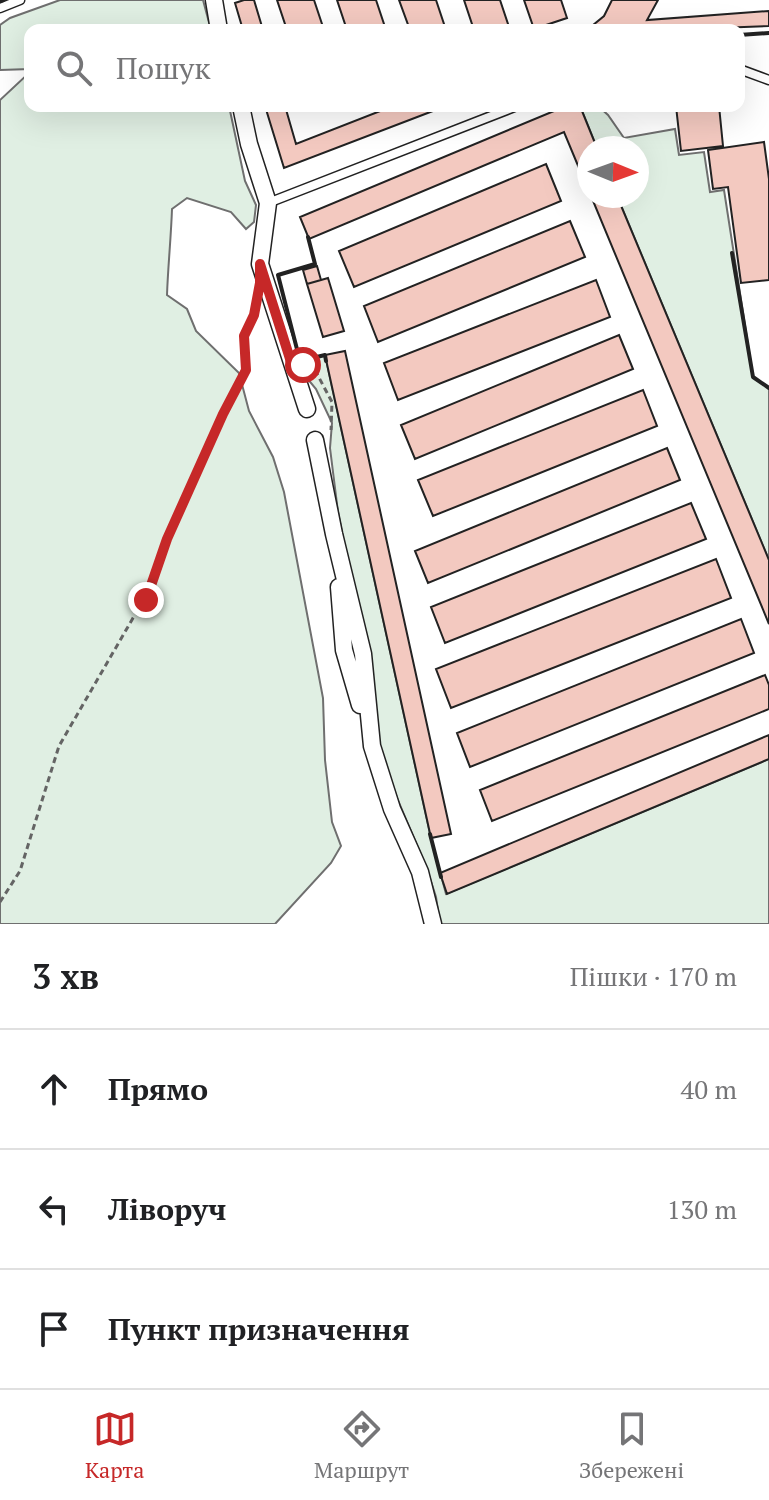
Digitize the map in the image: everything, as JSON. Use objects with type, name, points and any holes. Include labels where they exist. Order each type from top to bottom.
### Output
[{"type":"street","points":[[214,0],[218,24]]},
{"type":"street","points":[[242,112],[268,203],[260,264],[307,409]]},
{"type":"street","points":[[323,436],[334,534],[363,654],[372,746],[392,809],[420,872],[433,924]]},
{"type":"lane","points":[[0,8],[20,0]]},
{"type":"lane","points":[[745,71],[769,80]]},
{"type":"lane","points":[[268,203],[502,112]]},
{"type":"path","points":[[0,902],[20,871],[59,746],[146,600],[167,539],[246,370],[244,336],[256,304]]},
{"type":"path","points":[[291,362],[316,372],[332,402],[323,436]]},
{"type":"green space","points":[[60,0],[203,0],[209,24],[24,24],[24,69],[0,70],[0,25],[10,18]]},
{"type":"green space","points":[[24,78],[24,112],[230,112],[245,181],[256,205],[254,222],[246,229],[231,212],[187,198],[172,209],[167,295],[187,309],[196,331],[239,373],[249,411],[273,457],[284,492],[323,698],[325,760],[332,822],[341,846],[331,863],[275,924],[0,924],[0,100]]},
{"type":"green space","points":[[582,112],[605,112],[623,136],[592,136]]},
{"type":"green space","points":[[675,129],[679,155],[704,152],[710,192],[724,190],[753,377],[769,388],[769,560],[622,208],[649,208],[649,136],[635,136]]},
{"type":"green space","points":[[325,355],[446,894],[769,759],[769,924],[440,924],[427,869],[379,745],[371,666],[338,512],[330,448],[332,423],[316,389],[302,372],[300,361]]},
{"type":"building","points":[[254,0],[261,24],[241,24],[235,3]]},
{"type":"building","points":[[277,0],[314,0],[322,24],[285,24]]},
{"type":"building","points":[[337,0],[376,0],[384,24],[345,24]]},
{"type":"building","points":[[399,0],[436,0],[444,24],[408,24]]},
{"type":"building","points":[[464,0],[500,0],[508,24],[472,24]]},
{"type":"building","points":[[524,0],[561,0],[567,18],[549,24],[532,24]]},
{"type":"building","points":[[612,0],[658,0],[647,20],[769,11],[769,26],[594,24],[604,16]]},
{"type":"building","points":[[267,112],[287,112],[296,144],[378,112],[430,112],[284,168]]},
{"type":"building","points":[[552,112],[582,112],[592,136],[577,136],[577,163],[564,132],[309,239],[300,217]]},
{"type":"building","points":[[677,112],[720,112],[723,146],[681,151]]},
{"type":"building","points":[[764,142],[769,179],[769,280],[741,283],[728,187],[713,189],[708,150]]},
{"type":"building","points":[[546,164],[561,201],[354,287],[339,251]]},
{"type":"building","points":[[596,208],[622,208],[769,560],[769,624]]},
{"type":"building","points":[[570,221],[585,257],[378,342],[364,306]]},
{"type":"building","points":[[317,266],[321,280],[307,284],[303,270]]},
{"type":"building","points":[[328,278],[344,331],[323,337],[307,284]]},
{"type":"building","points":[[596,280],[610,317],[398,400],[384,363]]},
{"type":"building","points":[[619,335],[633,369],[415,459],[401,425]]},
{"type":"building","points":[[345,351],[451,834],[431,838],[325,355]]},
{"type":"building","points":[[643,390],[657,426],[433,516],[418,480]]},
{"type":"building","points":[[667,448],[680,480],[428,583],[415,551]]},
{"type":"building","points":[[691,503],[706,539],[445,643],[431,607]]},
{"type":"building","points":[[716,559],[731,598],[451,708],[436,669]]},
{"type":"building","points":[[741,619],[754,653],[470,767],[457,733]]},
{"type":"building","points":[[765,675],[769,685],[769,709],[492,821],[480,790]]},
{"type":"building","points":[[769,735],[769,759],[447,894],[440,873]]},
{"type":"wall","points":[[745,35],[769,33]]},
{"type":"wall","points":[[308,237],[315,264],[278,275],[300,361],[325,355],[326,361]]},
{"type":"wall","points":[[732,253],[753,377],[769,388]]},
{"type":"wall","points":[[430,834],[441,877]]},
{"type":"route","points":[[146,600],[167,539],[246,370],[244,336],[254,315],[260,264],[291,362],[303,365]]}]
